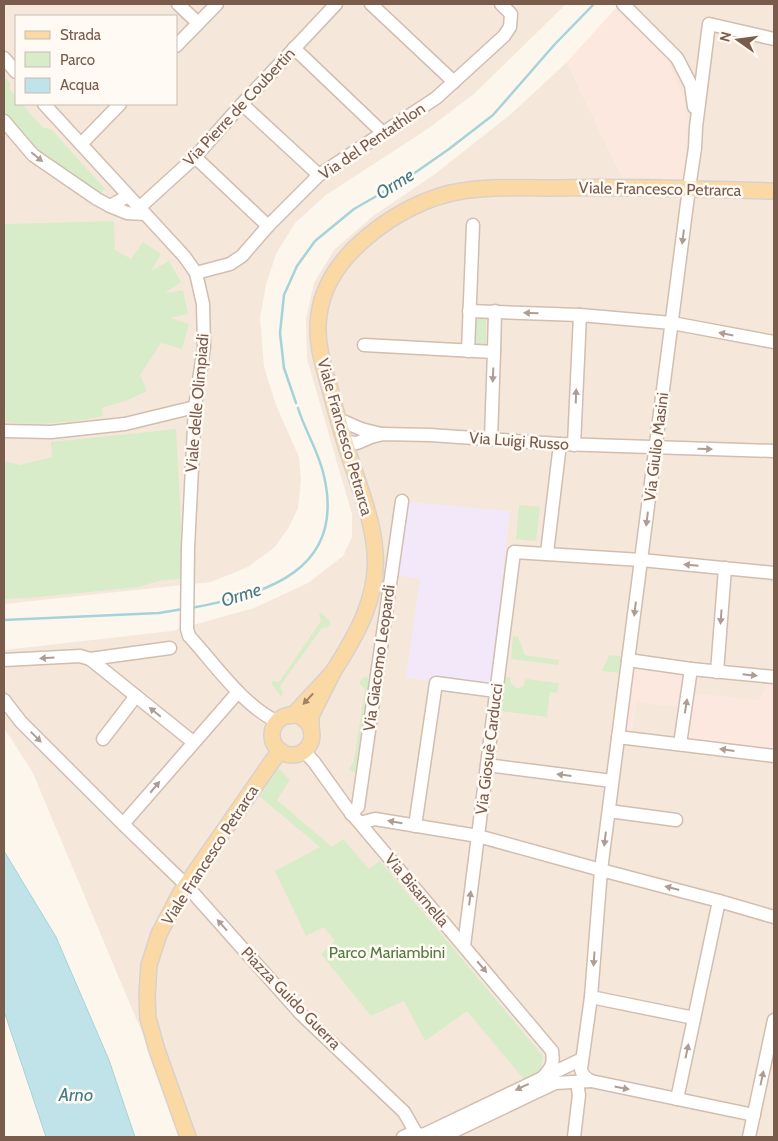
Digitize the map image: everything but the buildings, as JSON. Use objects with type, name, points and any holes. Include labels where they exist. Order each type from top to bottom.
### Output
[{"type":"main road","name":"Viale Francesco Petrarca","points":[[304,751],[310,743],[312,731],[311,716],[333,672],[354,639],[365,615],[375,572],[375,552],[369,516],[341,431],[321,358],[318,337],[319,315],[325,292],[343,259],[379,226],[404,211],[432,198],[460,191],[580,187],[774,191]]},
{"type":"main road","name":"Viale Francesco Petrarca","points":[[283,719],[296,712],[333,672]]},
{"type":"main road","points":[[304,751],[290,755],[281,751],[273,738],[274,730],[283,719],[302,718],[312,731]]},
{"type":"main road","name":"Viale Francesco Petrarca","points":[[188,1137],[157,1050],[148,1018],[149,965],[158,934],[169,912],[281,751]]},
{"type":"street","points":[[178,4],[198,23]]},
{"type":"street","points":[[178,44],[217,4]]},
{"type":"street","name":"Via Pierre de Coubertin","points":[[142,211],[195,157],[336,4]]},
{"type":"street","points":[[371,4],[454,82]]},
{"type":"street","name":"Via del Pentathlon","points":[[196,273],[230,264],[242,256],[268,226],[319,175],[436,98],[504,36],[510,27],[512,14],[501,4]]},
{"type":"street","points":[[627,8],[677,58],[684,70],[691,85],[696,127]]},
{"type":"street","name":"Via Giulio Masini","points":[[581,1064],[591,997],[601,870],[695,148],[709,24],[774,39]]},
{"type":"street","points":[[294,48],[383,133]]},
{"type":"street","points":[[4,58],[15,71]]},
{"type":"street","points":[[242,104],[319,175]]},
{"type":"street","name":"Viale delle Olimpiadi","points":[[45,105],[184,256],[196,273],[203,304],[204,347],[195,407],[188,548],[187,629],[189,636],[238,692],[265,716],[283,719]]},
{"type":"street","points":[[81,144],[119,105]]},
{"type":"street","points":[[4,121],[32,155],[97,199],[127,214],[142,211]]},
{"type":"street","points":[[195,157],[268,226]]},
{"type":"street","points":[[110,206],[128,196]]},
{"type":"street","points":[[468,352],[473,225]]},
{"type":"street","points":[[469,310],[580,315],[672,323],[774,342]]},
{"type":"street","points":[[491,438],[495,311]]},
{"type":"street","points":[[574,445],[580,315]]},
{"type":"street","points":[[364,344],[468,352],[494,352]]},
{"type":"street","points":[[4,431],[51,432],[125,424],[195,407]]},
{"type":"street","points":[[341,431],[362,435],[351,461]]},
{"type":"street","name":"Via Luigi Russo","points":[[341,431],[357,443],[362,435],[371,437],[383,434],[430,434],[574,445],[774,451]]},
{"type":"street","points":[[560,444],[547,553],[774,573]]},
{"type":"street","name":"Via Giacomo Leopardi","points":[[351,814],[358,807],[402,501]]},
{"type":"street","name":"Via Giosuè Carducci","points":[[464,946],[514,552],[547,553]]},
{"type":"street","points":[[717,672],[725,568]]},
{"type":"street","points":[[90,659],[170,648]]},
{"type":"street","points":[[4,660],[80,656],[90,659],[193,742]]},
{"type":"street","points":[[628,660],[774,678]]},
{"type":"street","points":[[680,744],[691,669]]},
{"type":"street","points":[[416,826],[436,683],[496,694]]},
{"type":"street","points":[[123,824],[238,692]]},
{"type":"street","points":[[103,740],[136,696]]},
{"type":"street","name":"Piazza Guido Guerra","points":[[4,700],[21,722],[186,885],[301,1014],[404,1112],[421,1135]]},
{"type":"street","points":[[618,737],[774,756]]},
{"type":"street","name":"Via Bisarnella","points":[[304,751],[351,814],[552,1051],[554,1062],[550,1071],[543,1077]]},
{"type":"street","points":[[487,765],[612,781]]},
{"type":"street","points":[[609,811],[676,820]]},
{"type":"street","points":[[360,823],[375,819],[478,836],[774,917]]},
{"type":"street","points":[[677,1099],[719,901]]},
{"type":"street","points":[[591,997],[694,1018]]},
{"type":"street","points":[[749,1137],[772,1042],[774,1020]]},
{"type":"street","points":[[403,1137],[407,1134],[421,1135],[543,1077],[581,1064],[584,1076],[591,1081]]},
{"type":"street","points":[[442,1137],[556,1082],[591,1081],[754,1115]]},
{"type":"street","points":[[574,1137],[579,1095],[577,1082]]},
{"type":"shaded area","points":[[4,4],[566,4],[475,93],[429,128],[326,195],[295,223],[276,254],[266,285],[260,317],[264,367],[276,405],[299,457],[301,480],[298,508],[289,527],[275,547],[248,567],[211,582],[4,604]]},
{"type":"shaded area","points":[[622,4],[774,4],[774,1137],[179,1137],[151,1054],[32,771],[4,728],[4,650],[172,631],[254,608],[308,583],[343,556],[352,537],[352,514],[307,359],[306,318],[314,283],[334,250],[373,216],[435,174],[511,114],[567,62],[622,177],[666,57],[614,10]]},
{"type":"shaded area","points":[[614,10],[666,57],[684,98],[688,123],[683,179],[622,177],[567,62]]},
{"type":"shaded area","points":[[406,502],[510,511],[490,686],[406,678],[420,579],[395,575]]},
{"type":"shaded area","points":[[628,660],[691,669],[688,693],[759,700],[771,677],[774,677],[774,756],[680,744],[685,708],[637,702],[631,738],[618,737]]},
{"type":"green space","points":[[4,76],[10,83],[9,89],[15,96],[15,105],[23,105],[43,128],[51,129],[105,189],[98,195],[33,148],[4,115]]},
{"type":"green space","points":[[114,221],[115,250],[131,259],[143,242],[161,254],[151,271],[169,261],[181,282],[165,293],[183,290],[188,314],[170,318],[189,324],[182,349],[161,343],[140,375],[147,391],[128,400],[102,408],[103,416],[54,423],[5,422],[4,224]]},
{"type":"green space","points":[[486,315],[486,347],[473,347],[473,318]]},
{"type":"green space","points":[[176,429],[183,561],[188,578],[158,581],[139,587],[4,599],[4,461],[20,465],[52,457],[51,442]]},
{"type":"green space","points":[[519,505],[540,507],[536,541],[516,539]]},
{"type":"green space","points":[[321,612],[330,622],[330,625],[327,628],[322,628],[280,686],[283,694],[281,696],[272,685],[272,681],[279,682],[321,621],[319,614]]},
{"type":"green space","points":[[513,636],[518,637],[525,655],[559,660],[558,665],[511,659]]},
{"type":"green space","points":[[609,655],[621,656],[619,673],[602,671]]},
{"type":"green space","points":[[365,676],[368,678],[369,683],[355,772],[353,772],[349,769],[354,761],[365,689],[360,684],[360,681]]},
{"type":"green space","points":[[505,677],[510,677],[511,684],[517,689],[523,686],[526,679],[559,683],[557,693],[550,692],[547,717],[500,711]]},
{"type":"green space","name":"Parco Mariambini","points":[[278,768],[290,780],[277,800],[332,847],[343,839],[369,869],[380,861],[543,1056],[540,1075],[526,1082],[467,1011],[425,1041],[404,1001],[371,1016],[321,954],[335,941],[324,927],[306,936],[275,871],[320,847],[259,796]]},
{"type":"water","name":"Arno","points":[[4,851],[56,937],[109,1060],[135,1137],[46,1137],[4,1011]]},
{"type":"waterway","name":"Orme","points":[[296,403],[284,368],[280,333],[284,295],[297,266],[315,241],[354,209],[406,179],[493,115],[555,44],[594,4]]},
{"type":"waterway","name":"Orme","points":[[191,608],[247,595],[272,585],[294,572],[311,556],[323,535],[328,508],[324,476],[319,458],[298,408]]},
{"type":"waterway","name":"Orme","points":[[4,620],[159,613],[183,609]]}]
